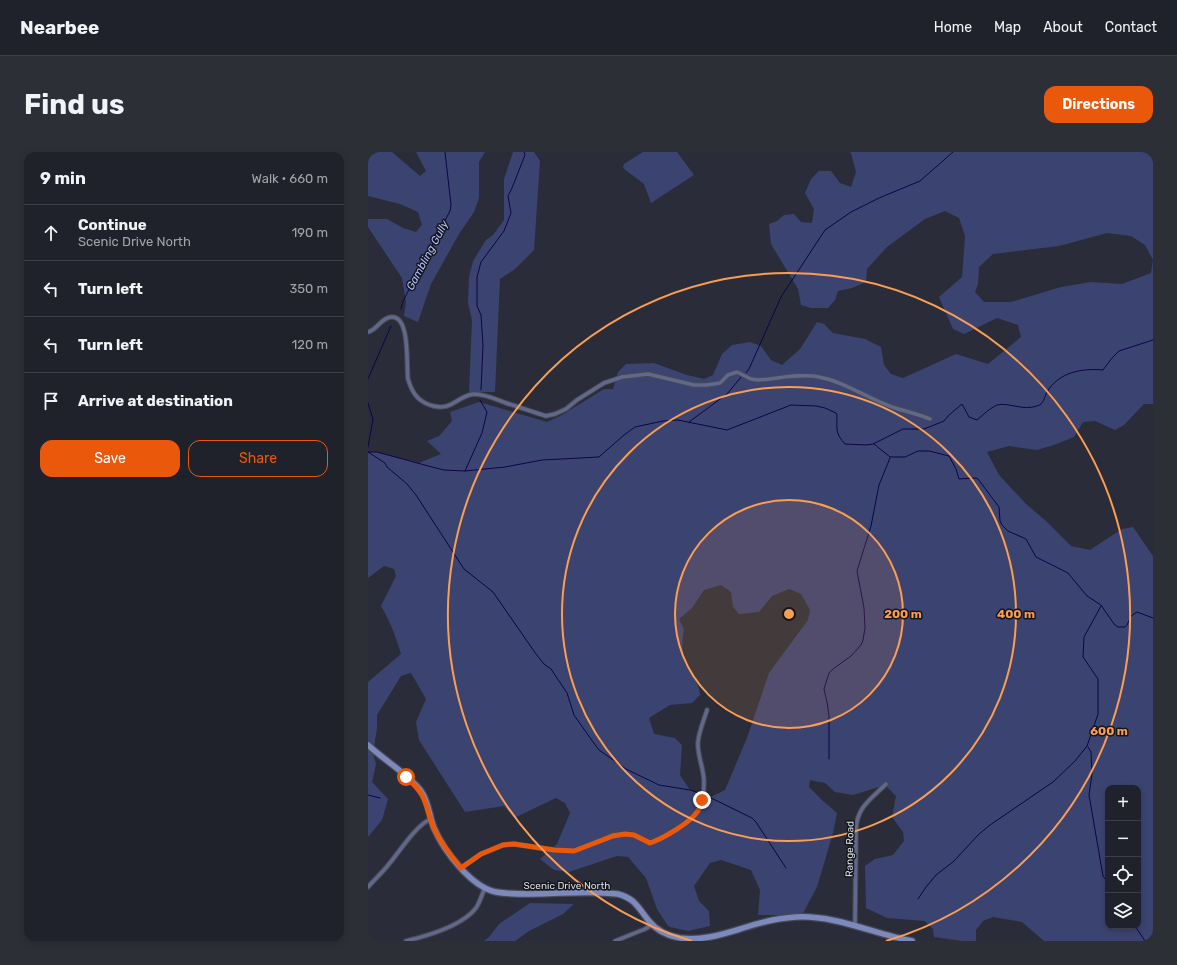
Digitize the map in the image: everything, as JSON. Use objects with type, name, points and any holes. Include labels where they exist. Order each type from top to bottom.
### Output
[{"type":"main road","name":"Scenic Drive North","points":[[368,745],[419,790],[425,798],[434,828],[442,843],[461,868],[472,879],[485,888],[498,892],[516,894],[618,894],[627,897],[636,903],[652,924],[660,931],[680,938],[695,940],[712,937],[761,923],[796,917],[825,919],[855,926],[890,937],[912,941]]},
{"type":"street","points":[[368,332],[374,330],[388,318],[399,320],[403,326],[405,336],[408,375],[412,392],[424,402],[440,407],[451,404],[465,396],[479,394],[546,416],[556,414],[566,409],[577,400],[604,383],[622,377],[648,374],[694,385],[707,386],[720,383],[728,375],[737,372],[751,379],[758,380],[818,376],[856,389],[892,407],[915,413],[930,419]]},
{"type":"street","points":[[461,868],[481,854],[503,845],[514,844],[554,850],[574,851],[613,836],[625,834],[634,835],[650,843],[674,830],[698,812],[702,800],[704,781],[698,742],[707,710]]},
{"type":"street","name":"Range Road","points":[[855,926],[856,836],[858,817],[863,807],[886,784]]},
{"type":"street","points":[[368,887],[389,865],[426,821],[431,819]]},
{"type":"street","points":[[406,941],[446,928],[466,917],[478,904],[485,888]]},
{"type":"street","points":[[615,941],[645,929],[652,924]]},
{"type":"shaded area","points":[[368,152],[392,152],[420,176],[426,171],[416,152],[485,152],[479,162],[479,198],[474,212],[459,234],[431,284],[418,322],[404,316],[406,302],[402,278],[368,227],[368,219],[387,219],[403,228],[416,232],[422,225],[418,212],[400,204],[368,196]]},
{"type":"shaded area","points":[[513,152],[534,152],[540,161],[534,250],[515,269],[500,279],[495,392],[469,392],[472,320],[468,303],[469,277],[473,261],[486,240],[493,235],[504,220],[504,179]]},
{"type":"shaded area","points":[[643,152],[677,152],[694,175],[651,203],[644,184],[623,168],[624,164]]},
{"type":"shaded area","points":[[849,152],[1153,152],[1153,260],[1153,404],[1144,404],[1124,425],[1115,430],[1095,421],[1083,422],[1074,437],[1054,445],[1037,450],[1009,446],[987,452],[999,475],[1026,504],[1046,521],[1071,546],[1090,550],[1122,529],[1133,527],[1153,556],[1153,941],[1044,941],[1022,922],[993,917],[983,921],[976,930],[976,941],[962,941],[934,937],[933,929],[925,921],[887,918],[866,908],[865,866],[875,859],[893,855],[904,841],[903,832],[892,817],[896,796],[885,785],[853,795],[835,792],[825,783],[810,780],[809,787],[837,813],[833,833],[817,887],[802,915],[758,915],[760,890],[751,870],[721,860],[710,863],[694,886],[699,901],[709,911],[710,926],[688,931],[670,927],[657,909],[646,878],[628,857],[617,856],[569,872],[554,870],[540,859],[557,844],[570,813],[565,803],[556,798],[514,818],[504,806],[465,812],[419,740],[416,722],[426,699],[411,673],[401,676],[377,715],[377,728],[373,754],[376,764],[372,782],[388,799],[382,820],[368,837],[368,682],[401,654],[387,617],[381,606],[396,576],[394,569],[384,566],[368,578],[368,452],[377,452],[419,463],[441,454],[427,441],[439,436],[452,421],[450,412],[479,402],[547,422],[562,415],[604,389],[613,389],[618,372],[626,364],[654,363],[687,375],[704,379],[713,375],[722,354],[732,345],[750,342],[761,346],[771,360],[782,365],[800,349],[817,322],[824,324],[833,333],[865,339],[881,347],[884,365],[891,374],[903,378],[956,354],[988,364],[1021,337],[1018,325],[997,318],[964,334],[953,329],[939,297],[962,277],[965,236],[959,218],[945,211],[925,219],[887,247],[867,269],[866,282],[852,288],[838,291],[835,300],[828,308],[811,308],[801,305],[798,289],[771,244],[769,224],[777,221],[784,215],[794,214],[801,222],[812,223],[814,209],[805,193],[811,179],[819,171],[831,171],[840,183],[851,187],[856,172],[851,153]],"holes":[[[1107,233],[1131,236],[1145,245],[1153,260],[1151,273],[1122,284],[1091,282],[1061,287],[1011,302],[984,302],[975,292],[978,284],[979,267],[993,254],[1059,246]],[[721,585],[731,592],[733,607],[739,614],[759,612],[772,596],[789,589],[801,594],[810,610],[808,620],[769,673],[747,738],[725,790],[709,798],[690,790],[680,775],[682,745],[675,738],[654,734],[649,718],[670,705],[692,703],[700,695],[695,679],[683,658],[682,644],[684,630],[679,619],[692,608],[704,590]]]},
{"type":"shaded area","points":[[530,903],[574,904],[563,914],[529,931],[515,941],[484,941],[499,924]]},
{"type":"waterway","name":"Gambling Gully","points":[[401,309],[403,301],[450,211],[451,205],[445,152]]},
{"type":"waterway","points":[[481,390],[483,345],[481,315],[477,306],[477,277],[481,262],[504,231],[511,213],[508,196],[525,155],[524,152]]},
{"type":"waterway","points":[[745,374],[749,369],[781,297],[825,230],[851,212],[879,198],[920,181],[953,152]]},
{"type":"waterway","name":"Gambling Gully","points":[[368,379],[391,326]]},
{"type":"waterway","points":[[368,452],[377,452],[444,470],[465,471],[505,467],[542,460],[599,457],[635,427],[663,421],[678,420],[727,430],[791,405],[816,406],[836,413],[838,434],[845,444],[866,445],[873,444],[903,429],[924,429],[944,421],[962,404],[969,417],[977,420],[989,410],[1001,404],[1026,408],[1037,406],[1042,402],[1052,385],[1064,376],[1079,371],[1103,370],[1119,351],[1153,340]]},
{"type":"waterway","points":[[689,422],[727,394],[742,376]]},
{"type":"waterway","points":[[465,471],[482,433],[487,412],[480,400]]},
{"type":"waterway","name":"Gambling Gully","points":[[368,403],[373,419],[368,447]]},
{"type":"waterway","points":[[874,444],[890,457],[905,457],[918,451],[929,451],[949,456],[956,469],[959,479],[978,479],[999,507],[1000,521],[1002,525],[1008,531],[1026,539],[1036,557],[1068,573],[1087,596],[1101,605],[1114,624],[1118,627],[1125,627],[1131,616],[1137,612],[1153,618]]},
{"type":"waterway","points":[[368,452],[385,463],[387,467],[407,484],[416,495],[464,569],[493,592],[536,654],[544,664],[551,669],[567,693],[574,715],[599,750],[626,769],[659,785],[690,790],[702,794]]},
{"type":"waterway","points":[[829,759],[829,716],[824,689],[829,673],[851,656],[861,645],[863,640],[865,628],[864,608],[857,571],[871,526],[879,485],[890,458]]},
{"type":"waterway","points":[[918,899],[936,875],[954,861],[978,835],[990,825],[1053,782],[1075,761],[1087,746],[1098,714],[1098,679],[1083,657],[1084,637],[1101,606]]},
{"type":"waterway","points":[[1088,747],[1091,752],[1092,774],[1089,795],[1103,876],[1105,879]]},
{"type":"waterway","points":[[368,795],[380,798]]},
{"type":"waterway","points":[[705,795],[752,818],[786,868]]},
{"type":"waterway","points":[[1137,929],[1145,941]]},
{"type":"route","points":[[406,777],[416,786],[425,798],[437,833],[461,868],[481,854],[503,845],[514,844],[554,850],[574,851],[613,836],[625,834],[634,835],[650,843],[674,830],[698,812],[702,800]]}]
